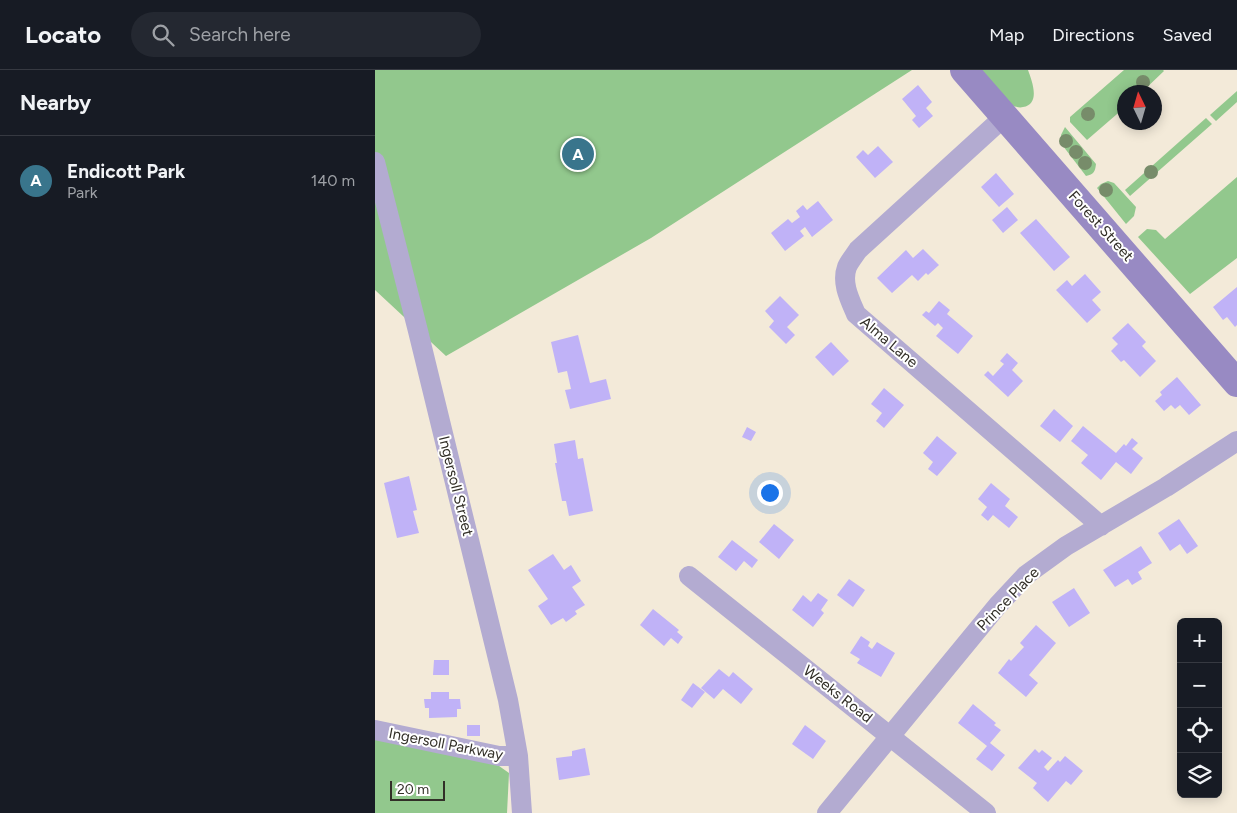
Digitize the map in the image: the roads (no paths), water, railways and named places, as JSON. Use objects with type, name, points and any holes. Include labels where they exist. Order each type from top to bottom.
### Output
[{"type":"street","name":"Forest Street","points":[[964,70],[1118,244],[1237,383]]},
{"type":"street","name":"Alma Lane","points":[[1004,117],[858,250],[847,268],[845,281],[856,314],[1101,526]]},
{"type":"street","name":"Ingersoll Street","points":[[375,162],[508,700],[518,756],[522,813]]},
{"type":"street","name":"Prince Place","points":[[827,813],[998,605],[1026,575],[1066,546],[1165,487],[1237,441]]},
{"type":"street","name":"Weeks Road","points":[[689,576],[986,813]]},
{"type":"street","name":"Ingersoll Parkway","points":[[375,730],[499,756],[518,756]]},
{"type":"place","name":"Endicott Park","points":[[578,154]]}]
